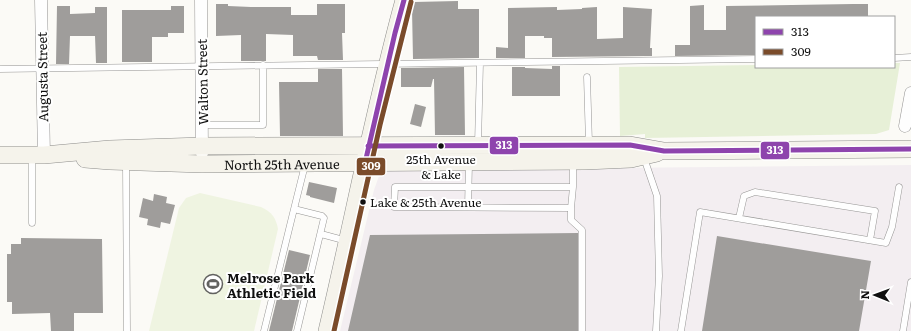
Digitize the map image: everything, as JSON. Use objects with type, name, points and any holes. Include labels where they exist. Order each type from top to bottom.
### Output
[{"type":"main road","points":[[327,331],[364,163],[404,0]]},
{"type":"main road","name":"North 25th Avenue","points":[[38,155],[110,149],[202,146],[630,145],[664,151],[911,149]]},
{"type":"main road","name":"North 25th Avenue","points":[[0,155],[38,155],[126,162],[202,164],[573,161],[631,159],[664,151]]},
{"type":"street","name":"Augusta Street","points":[[38,155],[42,68],[41,0]]},
{"type":"street","name":"Walton Street","points":[[201,0],[202,164]]},
{"type":"street","points":[[905,126],[911,93]]},
{"type":"lane","points":[[895,58],[911,57]]},
{"type":"lane","points":[[0,68],[755,59]]},
{"type":"lane","points":[[478,146],[480,63]]},
{"type":"lane","points":[[202,125],[263,125],[263,65]]},
{"type":"lane","points":[[587,77],[589,145]]},
{"type":"lane","points":[[32,224],[38,155]]},
{"type":"lane","points":[[643,156],[657,196],[659,276],[656,331]]},
{"type":"lane","points":[[573,161],[573,187],[570,208],[571,220],[582,230],[582,331]]},
{"type":"lane","points":[[126,162],[127,331]]},
{"type":"lane","points":[[468,207],[469,162]]},
{"type":"lane","points":[[264,331],[305,163]]},
{"type":"lane","points":[[570,208],[394,207],[395,187],[573,187]]},
{"type":"lane","points":[[681,331],[700,212],[886,243],[892,227],[899,187]]},
{"type":"lane","points":[[739,218],[744,196],[756,192],[875,211],[870,240]]},
{"type":"lane","points":[[294,209],[322,216],[324,218],[297,331]]},
{"type":"lane","points":[[320,234],[348,241]]},
{"type":"lane","points":[[903,331],[911,282]]},
{"type":"shaded area","points":[[911,165],[911,331],[340,331],[374,190],[379,176],[392,170]]},
{"type":"green space","points":[[895,63],[900,63],[889,130],[876,134],[645,138],[645,134],[620,136],[619,67],[755,65],[755,68],[895,68]]},
{"type":"green space","name":"Melrose Park Athletic Field","points":[[200,193],[261,207],[271,213],[276,222],[278,229],[254,331],[149,331],[179,208],[186,198]]},
{"type":"building","points":[[458,1],[458,9],[479,9],[479,58],[413,59],[412,9],[414,2]]},
{"type":"building","points":[[216,4],[251,7],[291,7],[291,15],[317,15],[317,4],[345,4],[345,33],[342,33],[343,60],[318,60],[317,56],[293,56],[293,35],[266,34],[266,61],[241,61],[241,35],[216,36]]},
{"type":"building","points":[[868,4],[868,16],[755,16],[755,55],[675,56],[675,45],[690,45],[690,6],[704,5],[704,30],[726,30],[726,6]]},
{"type":"building","points":[[57,6],[70,6],[70,14],[95,13],[95,7],[107,7],[107,63],[96,63],[95,36],[70,36],[69,64],[56,64]]},
{"type":"building","points":[[171,6],[184,6],[184,33],[168,33],[168,37],[152,37],[152,62],[122,62],[122,10],[171,10]]},
{"type":"building","points":[[557,7],[557,10],[597,7],[597,39],[623,38],[623,7],[652,9],[650,48],[652,48],[652,56],[552,57],[552,38],[544,38],[544,36],[525,36],[525,58],[496,58],[496,47],[508,48],[508,8]]},
{"type":"building","points":[[552,66],[560,66],[560,96],[512,96],[512,67],[552,69]]},
{"type":"building","points":[[464,67],[465,135],[435,135],[434,79],[431,87],[401,87],[401,68]]},
{"type":"building","points":[[318,69],[342,69],[343,136],[280,136],[279,82],[318,82]]},
{"type":"building","points":[[415,104],[426,107],[421,127],[410,124]]},
{"type":"building","points":[[309,182],[337,188],[334,203],[306,195]]},
{"type":"building","points":[[154,194],[167,197],[166,203],[175,205],[170,224],[161,222],[160,228],[147,225],[148,219],[139,217],[143,198],[153,201]]},
{"type":"building","points":[[578,233],[578,331],[348,331],[370,235]]},
{"type":"building","points":[[717,236],[871,261],[859,331],[702,331]]},
{"type":"building","points":[[21,238],[102,239],[103,313],[74,313],[74,331],[51,331],[50,313],[12,314],[12,302],[7,302],[7,254],[11,254],[11,244],[21,244]]},
{"type":"building","points":[[289,250],[310,255],[292,331],[269,331]]},
{"type":"transit line","name":"313","points":[[377,163],[365,163],[404,0]]},
{"type":"transit line","name":"309","points":[[334,331],[380,125],[411,2]]},
{"type":"transit line","name":"313","points":[[368,146],[630,145],[664,151],[911,149]]},
{"type":"place","name":"25th Avenue & Lake","points":[[441,146]]},
{"type":"place","name":"Lake & 25th Avenue","points":[[363,202]]},
{"type":"place","name":"Melrose Park Athletic Field","points":[[213,284]]}]
